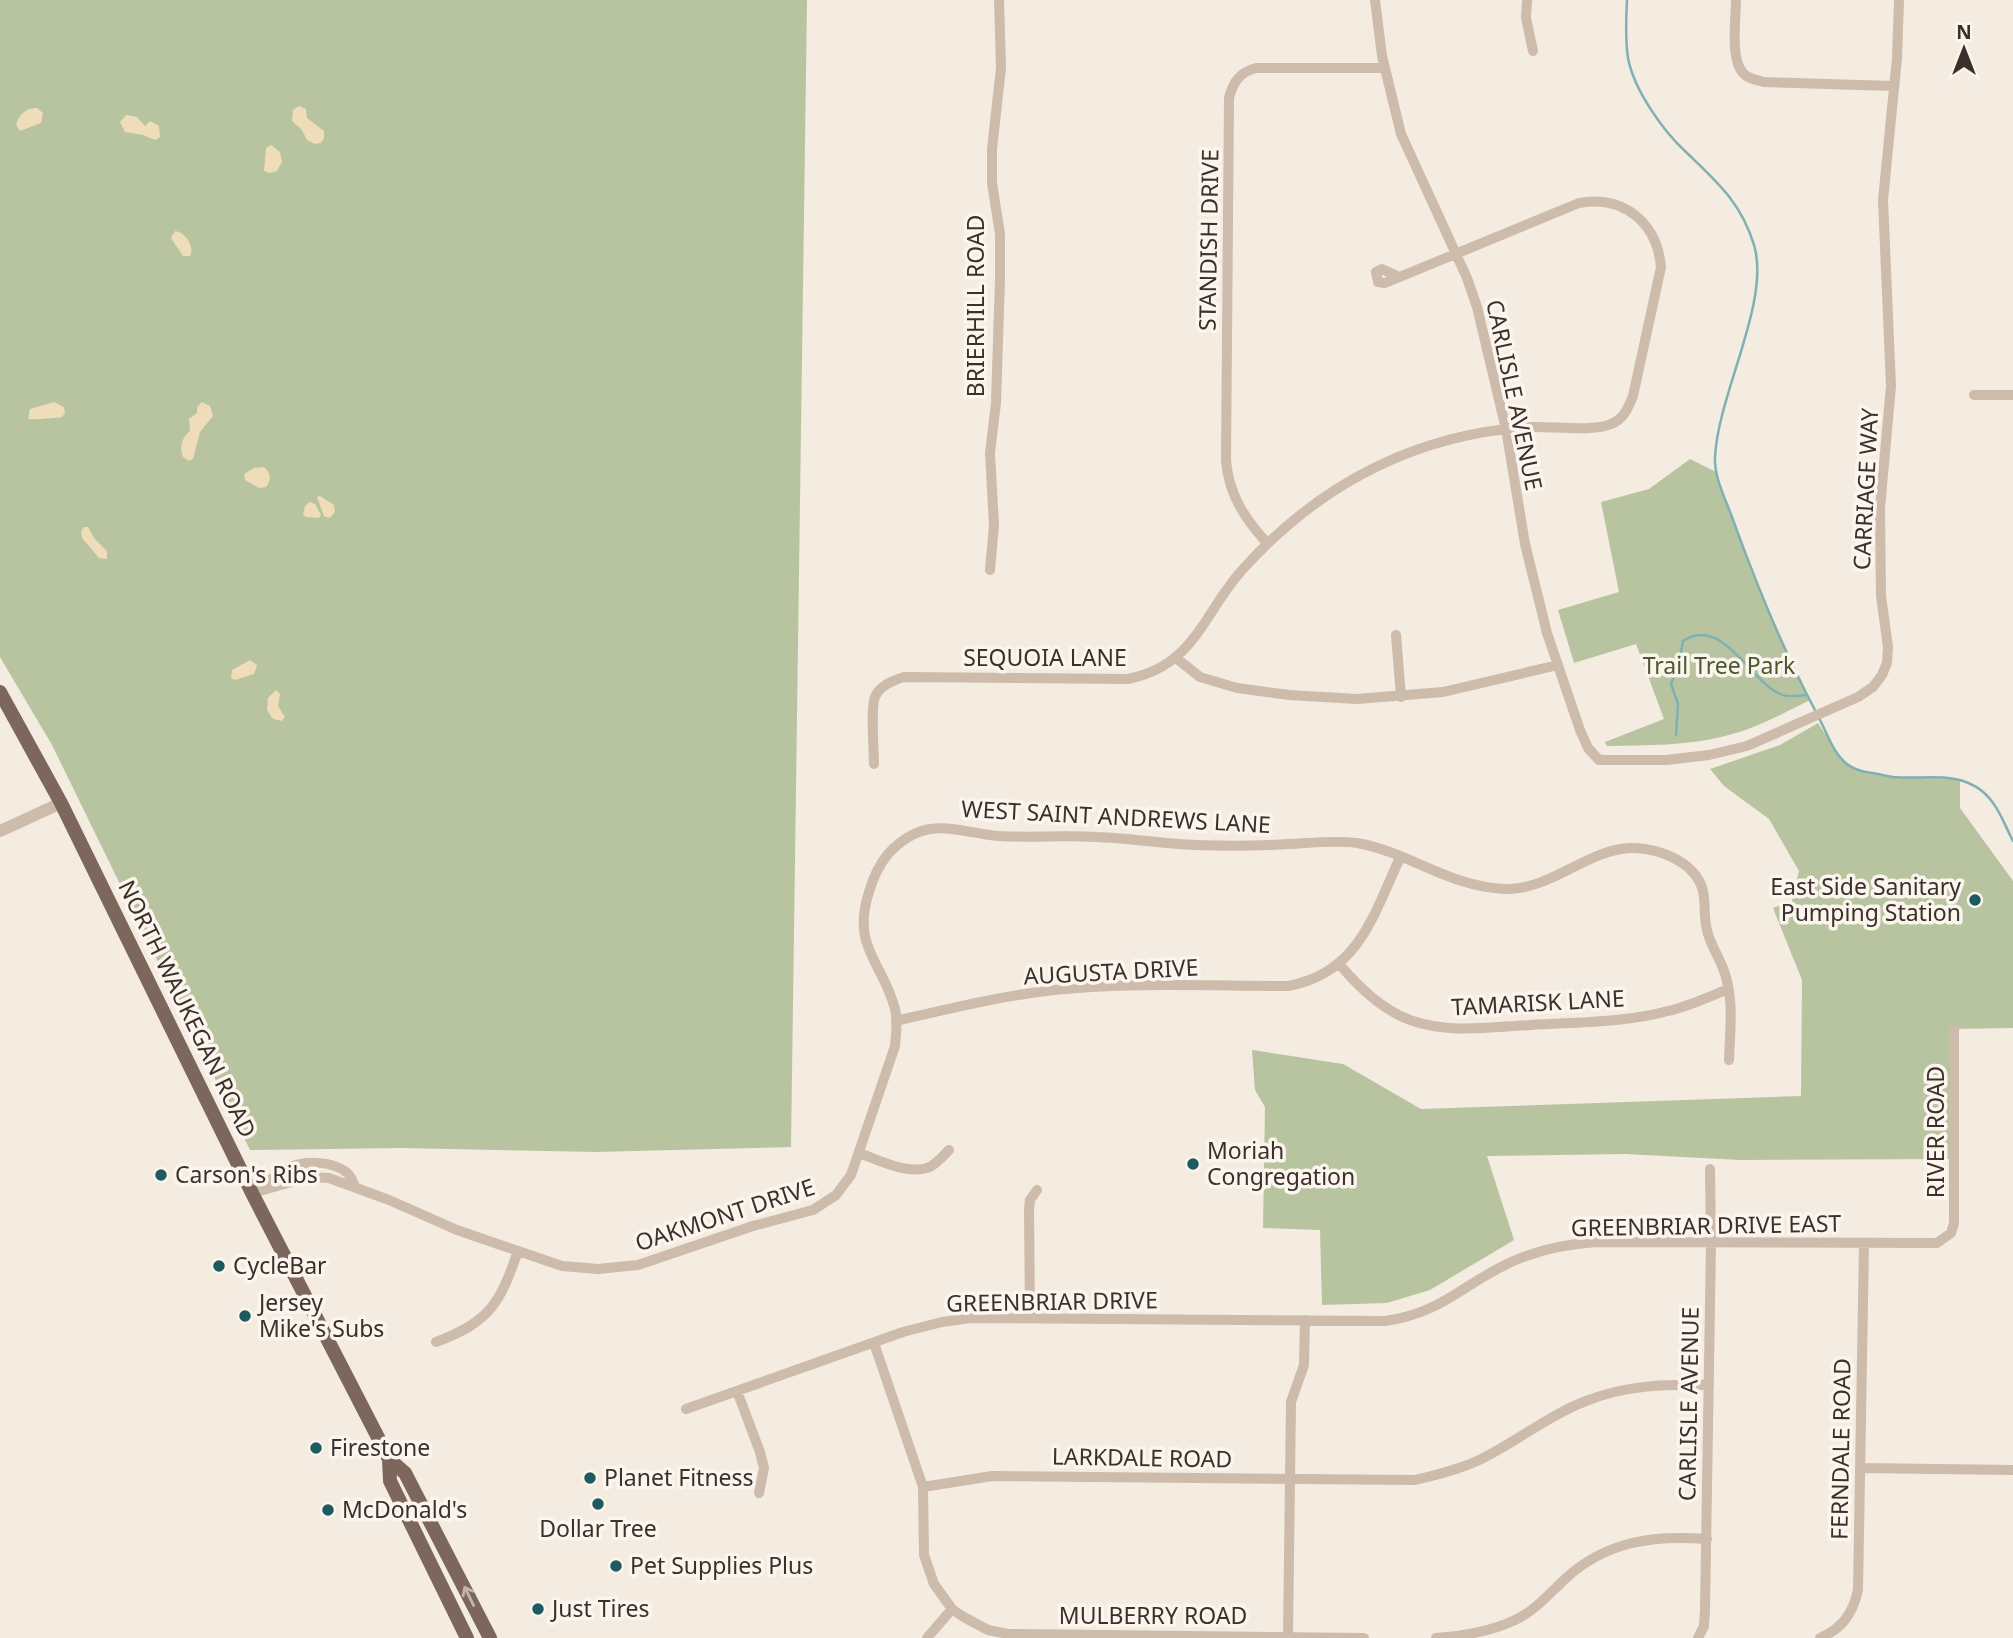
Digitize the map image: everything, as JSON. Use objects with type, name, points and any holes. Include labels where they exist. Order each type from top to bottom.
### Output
[{"type":"main road","name":"NORTH WAUKEGAN ROAD","points":[[0,692],[61,803],[252,1193],[389,1459],[405,1473],[490,1638]]},
{"type":"main road","name":"NORTH WAUKEGAN ROAD","points":[[389,1459],[390,1481],[467,1638]]},
{"type":"street","name":"BRIERHILL ROAD","points":[[990,570],[994,525],[990,463],[996,403],[1000,279],[1000,234],[992,183],[992,149],[1001,68],[999,0]]},
{"type":"street","name":"CARLISLE AVENUE","points":[[1375,0],[1385,68],[1401,134],[1456,253],[1477,307],[1506,429],[1525,544],[1547,633],[1580,730],[1588,748],[1599,760]]},
{"type":"street","points":[[1527,0],[1526,18],[1533,51]]},
{"type":"street","points":[[1736,0],[1735,56],[1743,73],[1751,79],[1764,82],[1893,86]]},
{"type":"street","name":"CARRIAGE WAY","points":[[1599,760],[1666,760],[1709,755],[1747,746],[1836,707],[1873,687],[1882,675],[1887,655],[1881,596],[1880,508],[1891,386],[1883,200],[1899,0]]},
{"type":"street","name":"STANDISH DRIVE","points":[[1267,543],[1241,512],[1227,476],[1229,98],[1232,86],[1241,74],[1256,68],[1385,68]]},
{"type":"street","name":"SEQUOIA LANE","points":[[874,764],[873,701],[887,684],[904,677],[1128,679],[1159,670],[1186,649],[1226,590],[1267,543],[1305,511],[1376,467],[1418,448],[1464,435],[1506,429],[1608,426],[1626,412],[1635,386],[1661,267],[1659,250],[1652,234],[1643,223],[1628,210],[1594,200],[1578,203],[1456,253]]},
{"type":"street","points":[[1399,277],[1456,253]]},
{"type":"street","points":[[1974,395],[2013,395]]},
{"type":"street","points":[[1396,635],[1401,697]]},
{"type":"street","points":[[1176,658],[1200,677],[1237,688],[1321,698],[1401,697],[1443,692],[1558,665]]},
{"type":"street","points":[[0,831],[61,803]]},
{"type":"street","name":"WEST SAINT ANDREWS LANE","points":[[890,852],[919,832],[944,829],[1000,836],[1100,837],[1194,845],[1347,842],[1373,847],[1457,881],[1506,889],[1535,885],[1621,849],[1654,850],[1684,865],[1698,879],[1703,890],[1704,919],[1708,936],[1725,972],[1728,989],[1731,1012],[1728,1060]]},
{"type":"street","name":"OAKMONT DRIVE","points":[[252,1193],[290,1167],[302,1164],[336,1166],[349,1174],[355,1186],[457,1230],[574,1268],[620,1268],[638,1265],[753,1226],[813,1210],[846,1185],[890,1063],[897,1033],[895,1009],[863,933],[864,907],[869,890],[876,871],[890,852]]},
{"type":"street","points":[[1339,964],[1366,932],[1400,858]]},
{"type":"street","name":"AUGUSTA DRIVE","points":[[896,1021],[1003,997],[1054,990],[1132,985],[1288,986],[1317,979],[1339,964]]},
{"type":"street","name":"TAMARISK LANE","points":[[1339,964],[1361,989],[1381,1004],[1418,1023],[1453,1029],[1589,1023],[1632,1018],[1670,1011],[1728,989]]},
{"type":"street","name":"RIVER ROAD","points":[[1951,1233],[1956,1200],[1954,1030]]},
{"type":"street","points":[[859,1153],[898,1167],[925,1168],[935,1164],[950,1150]]},
{"type":"street","name":"CARLISLE AVENUE","points":[[1698,1638],[1705,1610],[1707,1539],[1710,1169]]},
{"type":"street","points":[[1030,1317],[1029,1209],[1030,1200],[1037,1190]]},
{"type":"street","name":"GREENBRIAR DRIVE EAST","points":[[1349,1320],[1385,1321],[1406,1318],[1432,1309],[1505,1265],[1534,1252],[1567,1244],[1928,1244],[1937,1243],[1951,1233]]},
{"type":"street","name":"FERNDALE ROAD","points":[[1820,1638],[1847,1620],[1858,1590],[1864,1244]]},
{"type":"street","points":[[436,1342],[469,1328],[494,1305],[507,1281],[517,1251]]},
{"type":"street","name":"GREENBRIAR DRIVE","points":[[686,1409],[904,1332],[970,1318],[1349,1320]]},
{"type":"street","points":[[1288,1636],[1291,1402],[1304,1365],[1305,1320]]},
{"type":"street","points":[[874,1343],[923,1487],[924,1555],[934,1584],[952,1609],[927,1638]]},
{"type":"street","name":"LARKDALE ROAD","points":[[923,1487],[992,1476],[1415,1480],[1479,1460],[1560,1412],[1587,1400],[1650,1385],[1709,1385]]},
{"type":"street","points":[[737,1391],[764,1468],[759,1493]]},
{"type":"street","points":[[1861,1468],[2013,1470]]},
{"type":"street","points":[[1436,1638],[1490,1630],[1516,1619],[1548,1597],[1583,1565],[1628,1543],[1674,1536],[1707,1539]]},
{"type":"street","name":"MULBERRY ROAD","points":[[952,1609],[972,1623],[1007,1634],[1362,1638]]},
{"type":"green space","points":[[0,0],[807,0],[791,1147],[596,1152],[401,1148],[250,1150],[52,745],[0,657]]},
{"type":"green space","name":"Trail Tree Park","points":[[1690,459],[1716,472],[1752,574],[1810,700],[1758,725],[1711,739],[1607,746],[1605,742],[1664,719],[1636,644],[1574,663],[1558,610],[1619,592],[1601,502],[1649,489]]},
{"type":"green space","points":[[1818,723],[1839,755],[1856,769],[1884,775],[1960,780],[1960,808],[2013,881],[2013,1028],[1950,1029],[1949,1159],[1741,1160],[1625,1154],[1487,1156],[1514,1240],[1430,1290],[1387,1303],[1322,1305],[1320,1230],[1263,1228],[1265,1107],[1255,1090],[1252,1050],[1343,1064],[1421,1109],[1801,1096],[1802,980],[1773,908],[1792,901],[1799,871],[1769,819],[1724,786],[1710,769],[1780,745]]},
{"type":"sand","points":[[299,106],[306,109],[307,118],[324,131],[321,143],[315,144],[307,140],[302,130],[292,121],[293,110]]},
{"type":"sand","points":[[37,108],[43,113],[41,123],[20,131],[16,125],[21,115],[26,110]]},
{"type":"sand","points":[[126,115],[137,117],[145,126],[150,121],[159,126],[160,137],[155,140],[125,132],[120,122]]},
{"type":"sand","points":[[271,145],[280,152],[282,162],[277,171],[269,173],[264,171],[266,148]]},
{"type":"sand","points":[[175,231],[188,240],[190,256],[183,256],[171,238]]},
{"type":"sand","points":[[54,402],[64,407],[65,413],[62,417],[28,419],[30,409]]},
{"type":"sand","points":[[202,402],[210,406],[213,416],[200,432],[193,459],[189,461],[183,457],[182,442],[190,431],[189,419],[197,413],[197,407]]},
{"type":"sand","points":[[263,467],[270,476],[266,487],[259,488],[245,480],[244,474],[254,468]]},
{"type":"sand","points":[[320,496],[334,505],[335,512],[330,518],[324,516],[317,497]]},
{"type":"sand","points":[[310,502],[315,504],[321,515],[319,518],[303,515],[305,506]]},
{"type":"sand","points":[[88,527],[94,538],[107,551],[107,559],[99,558],[82,538],[81,531]]},
{"type":"sand","points":[[250,660],[257,665],[254,674],[235,680],[231,678],[232,670]]},
{"type":"sand","points":[[276,690],[280,694],[278,706],[285,717],[282,721],[273,719],[267,710],[268,698]]},
{"type":"waterway","points":[[1627,0],[1628,58],[1636,83],[1668,133],[1718,183],[1735,205],[1754,245],[1756,293],[1718,432],[1715,465],[1720,487],[1760,592],[1816,712]]},
{"type":"waterway","points":[[1676,735],[1678,704],[1671,684],[1679,664],[1683,641],[1697,635],[1710,636],[1723,643],[1769,687],[1780,694],[1806,695]]},
{"type":"waterway","points":[[1819,718],[1838,754],[1856,769],[1893,777],[1939,777],[1972,784],[1992,802],[2013,841]]},
{"type":"place","name":"East Side Sanitary Pumping Station","points":[[1975,900]]},
{"type":"place","name":"Moriah Congregation","points":[[1193,1164]]},
{"type":"place","name":"Carson's Ribs","points":[[161,1175]]},
{"type":"place","name":"CycleBar","points":[[219,1266]]},
{"type":"place","name":"Jersey Mike's Subs","points":[[245,1316]]},
{"type":"place","name":"Firestone","points":[[316,1448]]},
{"type":"place","name":"Planet Fitness","points":[[590,1478]]},
{"type":"place","name":"Dollar Tree","points":[[598,1504]]},
{"type":"place","name":"McDonald's","points":[[328,1510]]},
{"type":"place","name":"Pet Supplies Plus","points":[[616,1566]]},
{"type":"place","name":"Just Tires","points":[[538,1609]]}]
